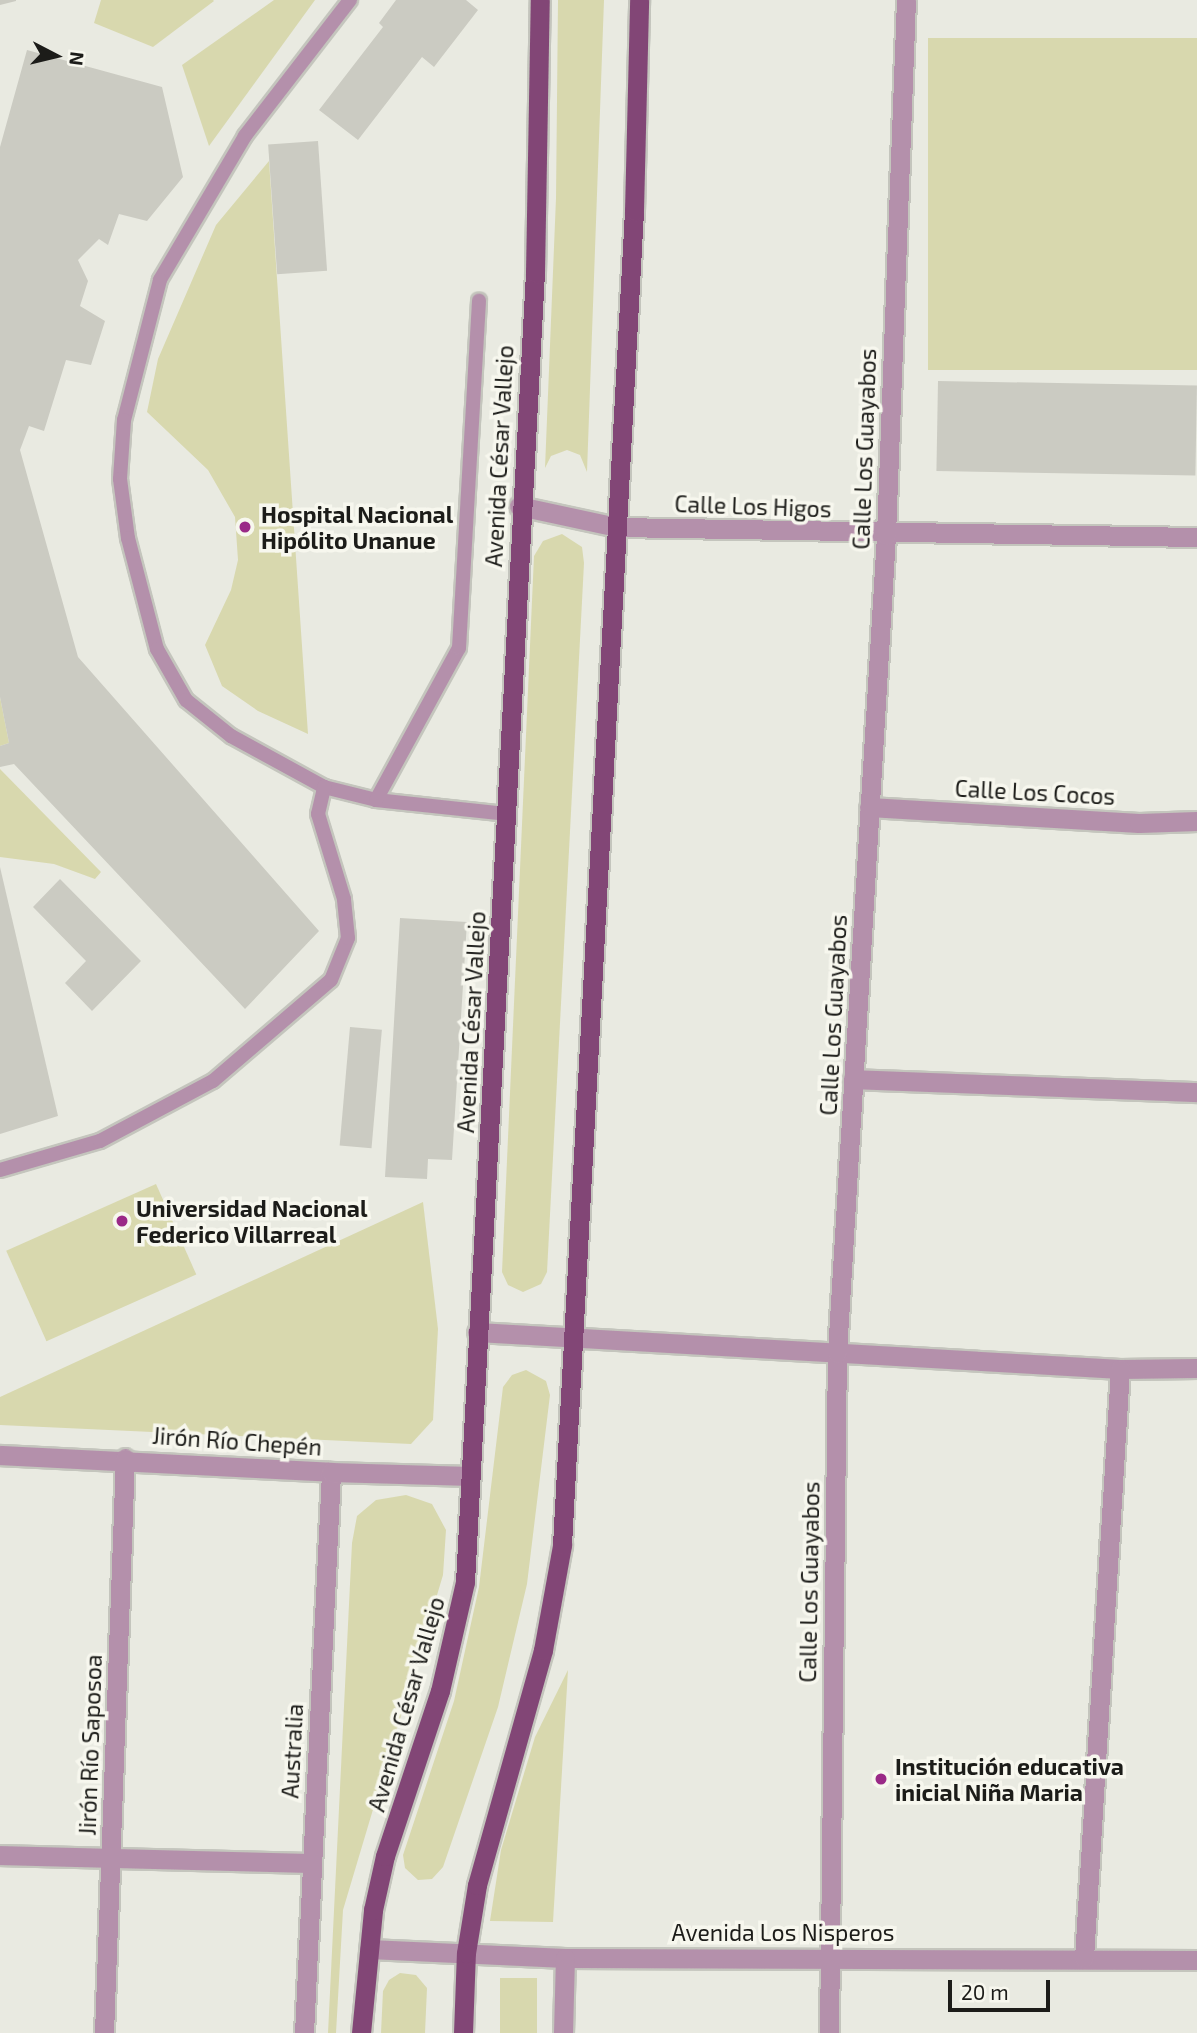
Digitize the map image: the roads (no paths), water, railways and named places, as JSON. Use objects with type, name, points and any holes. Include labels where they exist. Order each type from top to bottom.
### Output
[{"type":"main road","name":"Avenida César Vallejo","points":[[361,2033],[369,1949],[385,1856],[409,1795],[455,1634],[465,1582],[508,814],[520,506],[535,273],[540,0]]},
{"type":"main road","points":[[463,2033],[466,1953],[483,1861],[555,1596],[575,1340],[634,211],[639,0]]},
{"type":"street","name":"Calle Los Guayabos","points":[[829,2033],[837,1353],[886,535],[906,0]]},
{"type":"street","name":"Calle Los Higos","points":[[520,506],[617,527],[886,535],[1197,537]]},
{"type":"street","name":"Calle Los Cocos","points":[[869,807],[1139,823],[1197,821]]},
{"type":"street","points":[[853,1079],[1197,1092]]},
{"type":"street","points":[[477,1332],[575,1340],[1119,1368],[1197,1368]]},
{"type":"street","points":[[1084,1958],[1119,1368]]},
{"type":"street","name":"Jirón Río Chepén","points":[[0,1455],[125,1458],[331,1472],[470,1476]]},
{"type":"street","name":"Jirón Río Saposoa","points":[[104,2033],[125,1458]]},
{"type":"street","name":"Australia","points":[[304,2033],[310,1863],[331,1472]]},
{"type":"street","points":[[0,1855],[310,1863]]},
{"type":"street","name":"Avenida Los Nisperos","points":[[369,1949],[565,1958],[828,1956],[1197,1960]]},
{"type":"street","points":[[562,2033],[565,1958]]},
{"type":"lane","points":[[350,0],[245,136],[160,280],[124,420],[120,479],[128,538],[154,638],[186,700],[231,736],[324,787],[376,800],[508,814]]},
{"type":"lane","points":[[376,800],[459,648],[479,301]]},
{"type":"lane","points":[[0,1170],[100,1141],[213,1081],[331,980],[348,938],[344,899],[318,814],[324,787]]},
{"type":"place","name":"Hospital Nacional Hipólito Unanue","points":[[245,527]]},
{"type":"place","name":"Universidad Nacional Federico Villarreal","points":[[122,1221]]},
{"type":"place","name":"Institución educativa inicial Niña Maria","points":[[881,1779]]}]
